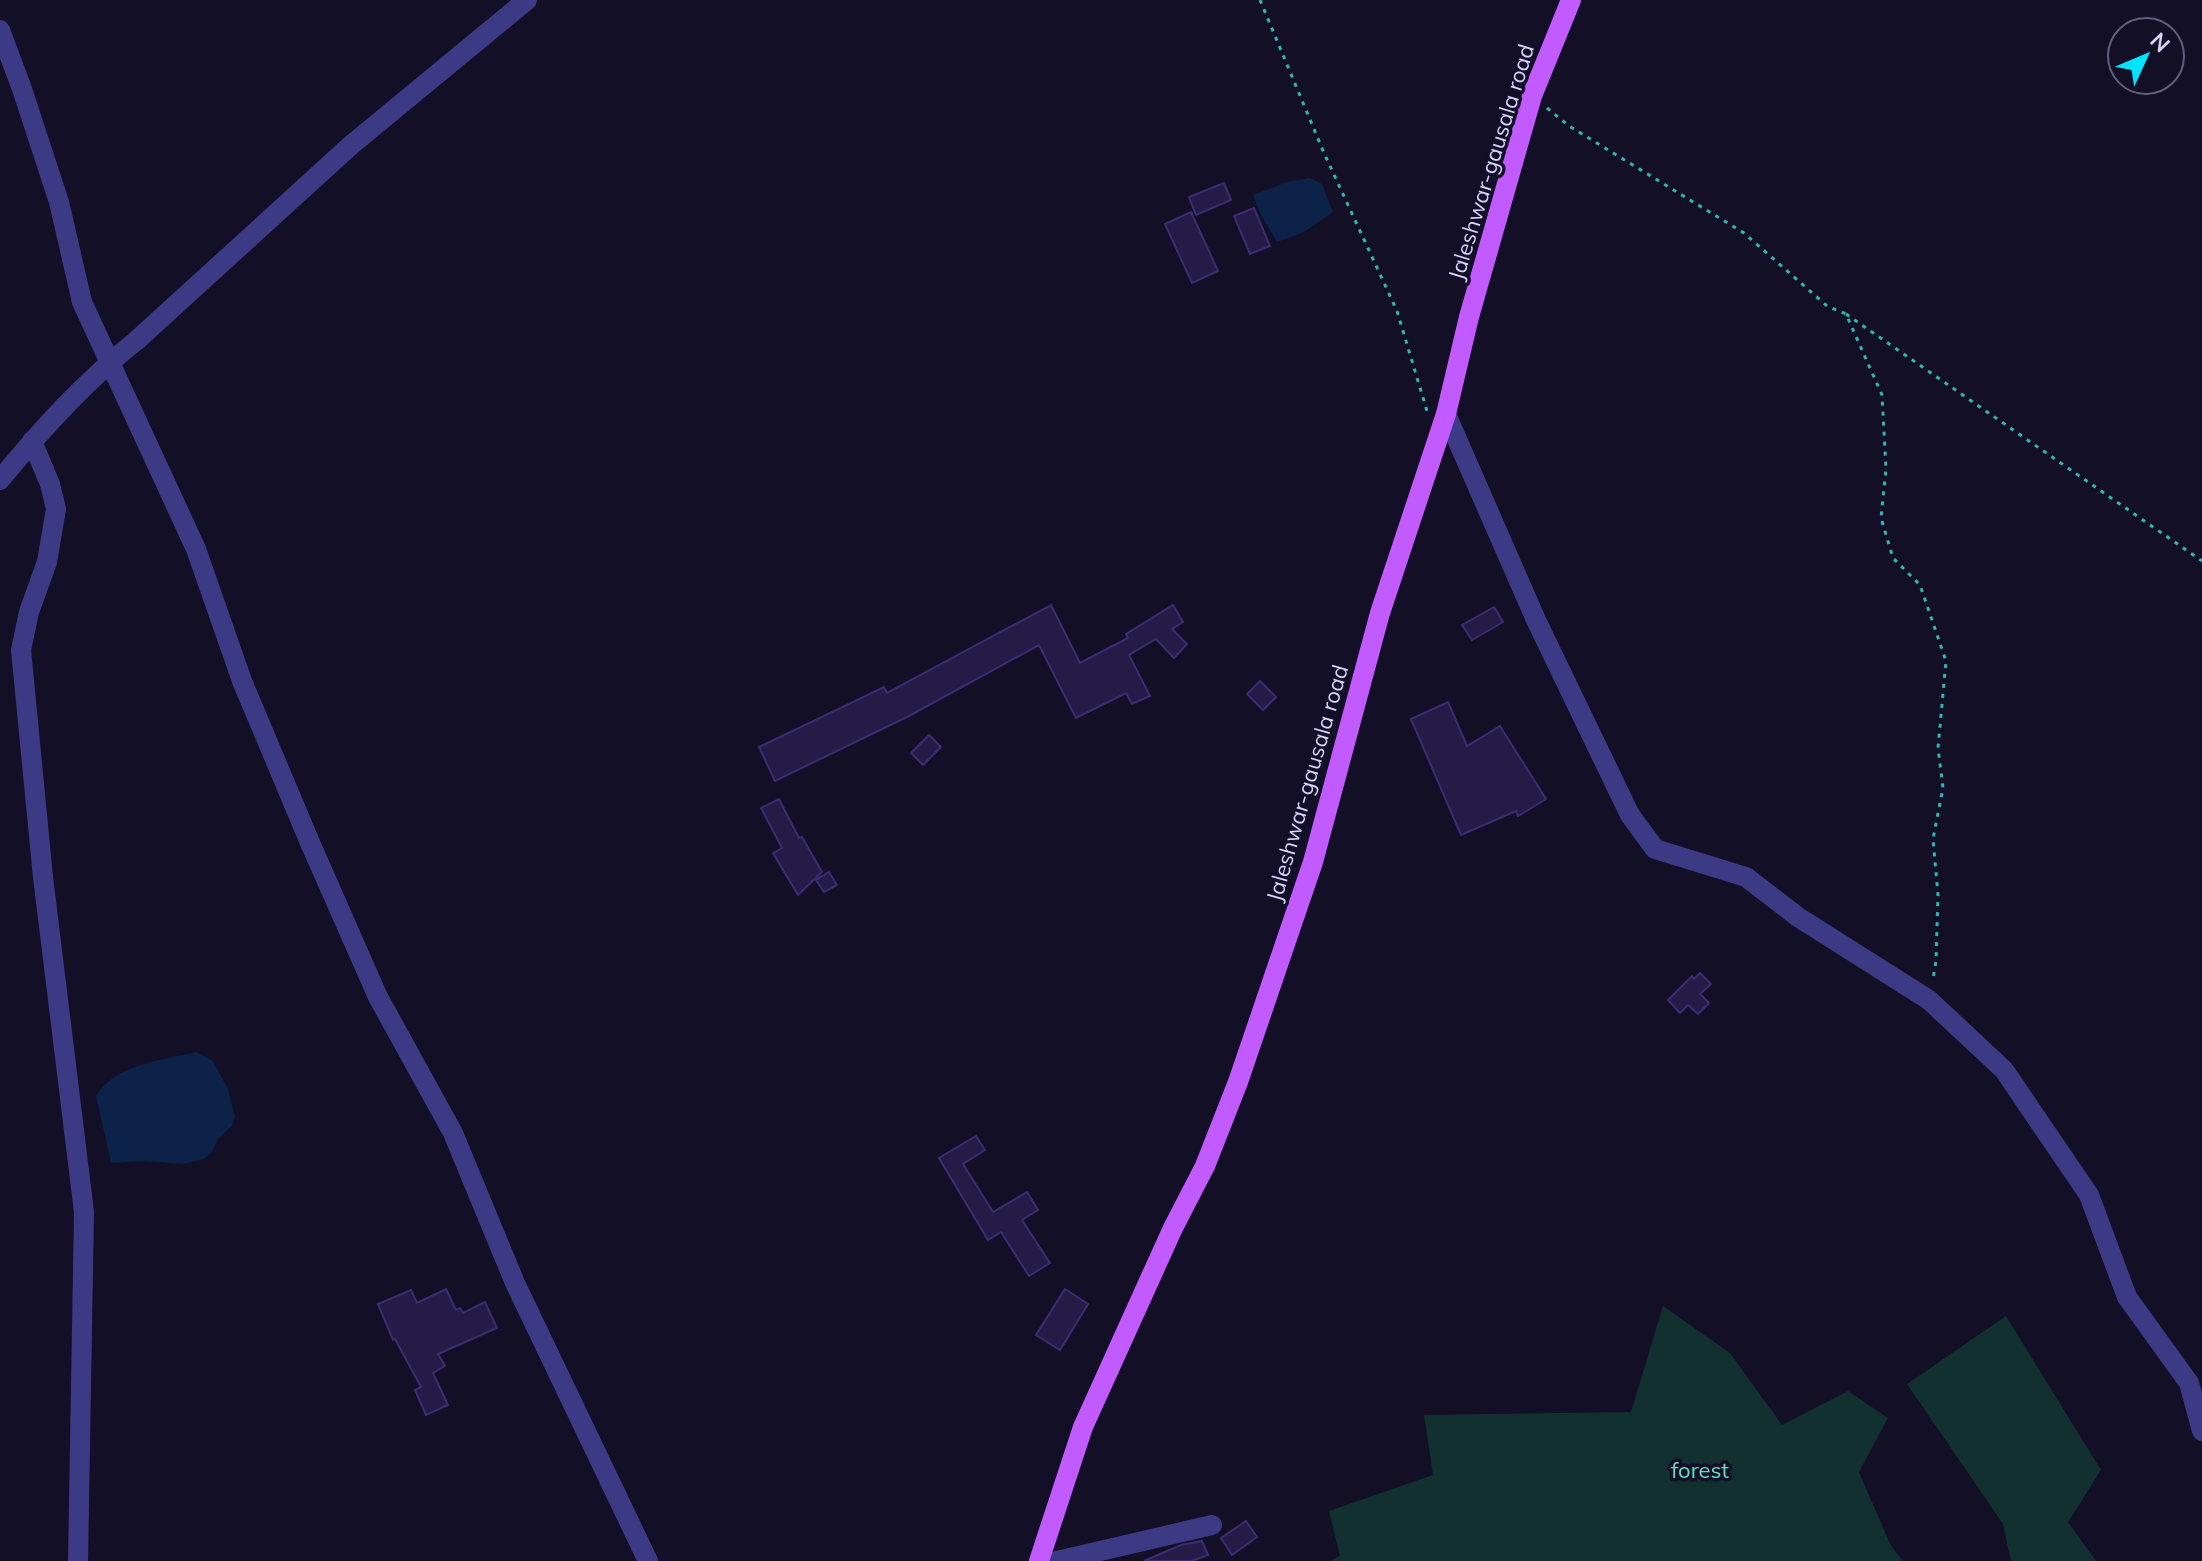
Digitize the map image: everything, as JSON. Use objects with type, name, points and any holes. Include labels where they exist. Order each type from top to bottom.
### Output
[{"type":"main road","name":"Jaleshwar-gausala road","points":[[1039,1561],[1088,1416],[1173,1228],[1205,1166],[1238,1082],[1313,862],[1380,613],[1446,414],[1469,317],[1532,96],[1571,0]]},
{"type":"street","points":[[0,480],[32,441],[109,362],[350,146],[527,0]]},
{"type":"street","points":[[0,30],[59,202],[82,302],[196,549],[242,681],[378,997],[453,1133],[515,1283],[648,1561]]},
{"type":"street","points":[[1446,414],[1536,620],[1630,815],[1655,849],[1746,877],[1798,917],[1929,1000],[2004,1070],[2089,1195],[2127,1297],[2189,1383],[2202,1431]]},
{"type":"street","points":[[32,441],[50,484],[56,509],[50,553],[29,612],[21,650],[43,877],[84,1212],[78,1561]]},
{"type":"street","points":[[1057,1561],[1212,1525]]},
{"type":"path","points":[[1260,0],[1324,153],[1397,311],[1436,448]]},
{"type":"path","points":[[1532,96],[1569,126],[1744,233],[1827,306],[1846,314],[2202,561]]},
{"type":"path","points":[[1846,314],[1882,395],[1886,469],[1881,518],[1893,558],[1920,585],[1946,661],[1938,748],[1943,788],[1933,839],[1938,895],[1936,961],[1929,1000]]},
{"type":"green space","name":"forest","points":[[1663,1306],[1730,1353],[1782,1425],[1848,1391],[1888,1418],[1859,1472],[1891,1546],[1903,1561],[1330,1561],[1340,1556],[1329,1511],[1433,1475],[1424,1415],[1631,1412]]},
{"type":"green space","points":[[2006,1316],[2101,1470],[2068,1522],[2096,1561],[2011,1561],[2003,1524],[1907,1384]]},
{"type":"water","points":[[1310,178],[1322,184],[1333,212],[1304,232],[1277,242],[1253,195],[1287,182]]},
{"type":"water","points":[[196,1052],[213,1061],[228,1089],[235,1117],[232,1126],[204,1159],[183,1164],[145,1161],[111,1163],[96,1096],[104,1085],[140,1065]]},
{"type":"building","points":[[1224,183],[1231,200],[1196,215],[1189,197]]},
{"type":"building","points":[[1254,208],[1270,246],[1250,254],[1234,216]]},
{"type":"building","points":[[1191,212],[1218,271],[1192,283],[1165,224]]},
{"type":"building","points":[[1051,605],[1080,663],[1128,638],[1126,634],[1173,605],[1183,622],[1172,629],[1187,644],[1174,658],[1156,639],[1129,655],[1150,696],[1132,704],[1126,693],[1076,718],[1039,645],[909,716],[775,781],[759,747],[884,687],[887,693]]},
{"type":"building","points":[[1494,607],[1503,622],[1472,640],[1462,625]]},
{"type":"building","points":[[1260,681],[1276,697],[1263,710],[1247,694]]},
{"type":"building","points":[[1448,702],[1467,746],[1500,726],[1546,799],[1518,816],[1516,811],[1461,835],[1411,719]]},
{"type":"building","points":[[929,735],[941,747],[923,765],[911,753]]},
{"type":"building","points":[[779,799],[799,838],[802,837],[822,872],[798,895],[773,853],[782,848],[761,808]]},
{"type":"building","points":[[829,872],[837,885],[824,892],[816,880]]},
{"type":"building","points":[[1700,973],[1711,984],[1700,994],[1709,1003],[1698,1014],[1688,1005],[1680,1013],[1668,1000],[1692,976],[1694,979]]},
{"type":"building","points":[[976,1136],[985,1150],[963,1164],[993,1212],[1027,1192],[1038,1210],[1022,1220],[1050,1263],[1029,1276],[1001,1232],[988,1240],[939,1158]]},
{"type":"building","points":[[446,1289],[456,1310],[460,1308],[463,1313],[485,1302],[497,1328],[438,1354],[445,1366],[433,1373],[448,1405],[426,1415],[415,1390],[421,1387],[393,1340],[378,1304],[411,1290],[417,1303]]},
{"type":"building","points":[[1065,1289],[1088,1304],[1060,1350],[1036,1335]]},
{"type":"building","points":[[1246,1521],[1257,1537],[1232,1555],[1221,1538]]},
{"type":"building","points":[[1202,1541],[1208,1555],[1192,1561],[1144,1561],[1181,1545]]}]
